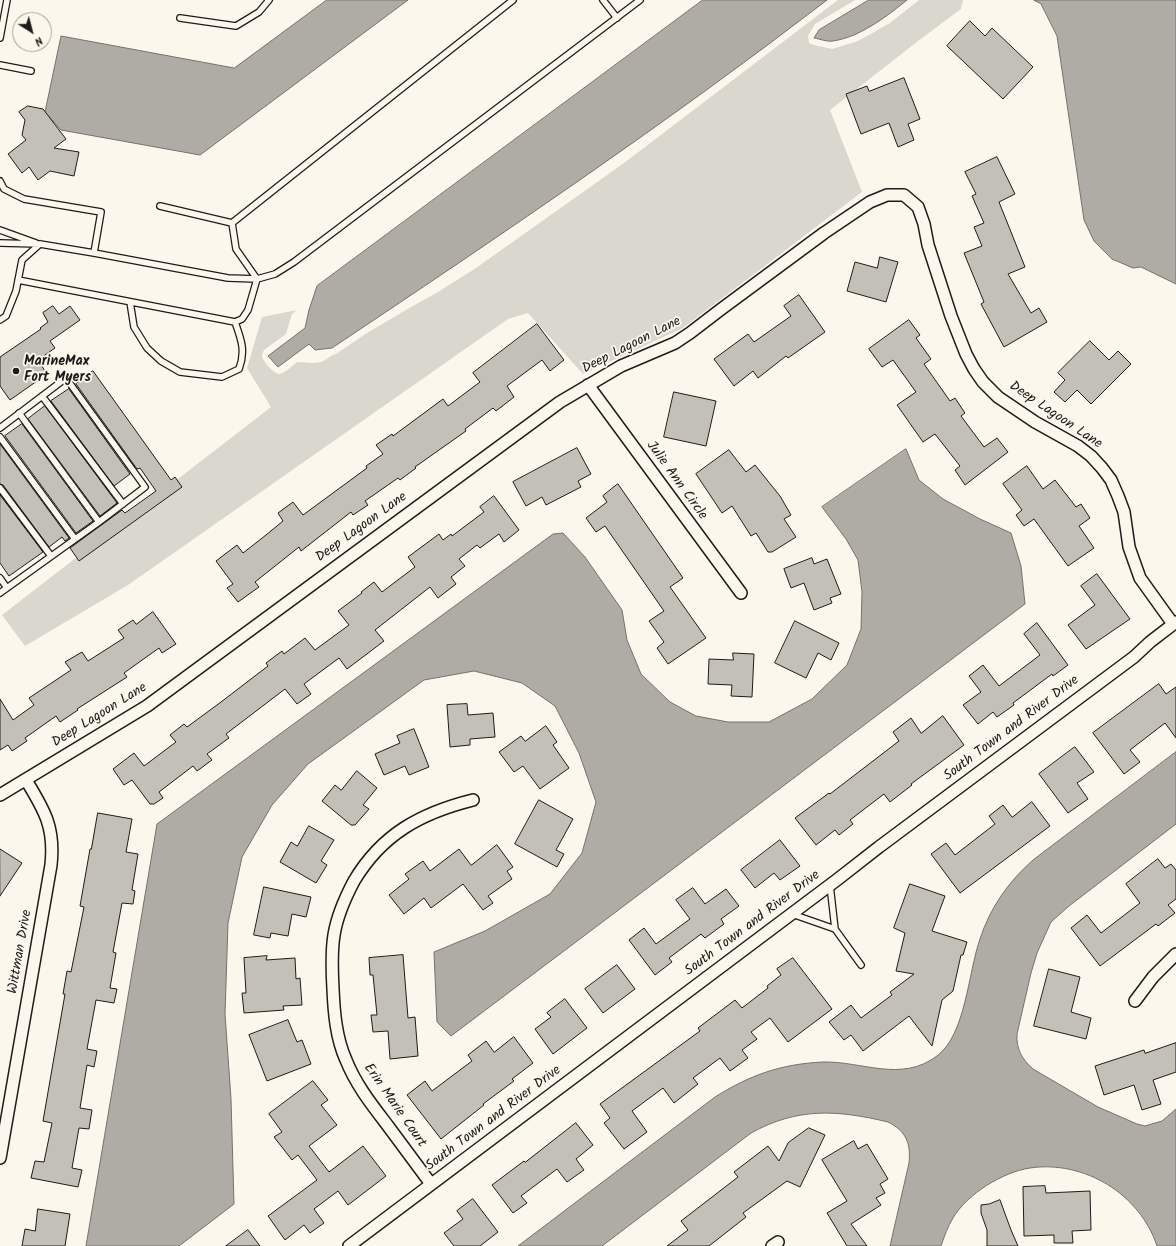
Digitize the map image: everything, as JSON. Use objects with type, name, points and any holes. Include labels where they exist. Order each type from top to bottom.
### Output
[{"type":"street","name":"Deep Lagoon Lane","points":[[0,795],[147,706],[560,402],[621,366],[675,343],[818,238],[866,205],[887,195],[904,196],[918,207],[924,224],[928,245],[951,316],[966,354],[984,382],[998,397],[1035,422],[1078,446],[1091,456],[1111,480],[1124,512],[1129,547],[1140,578],[1175,623]]},
{"type":"street","name":"Julie Ann Circle","points":[[588,385],[741,593]]},
{"type":"street","name":"South Town and River Drive","points":[[349,1246],[1134,657],[1175,623]]},
{"type":"street","name":"Wittman Drive","points":[[0,1158],[53,849],[51,830],[46,816],[26,780]]},
{"type":"street","name":"Erin Marie Court","points":[[432,1184],[363,1094],[352,1075],[339,1040],[335,1011],[332,949],[336,926],[343,904],[360,872],[369,859],[382,845],[396,832],[410,824],[439,810],[473,800]]},
{"type":"street","points":[[1135,1001],[1153,977],[1176,954]]},
{"type":"lane","points":[[0,38],[7,0]]},
{"type":"lane","points":[[180,18],[236,26],[259,12],[269,0]]},
{"type":"lane","points":[[232,223],[512,0]]},
{"type":"lane","points":[[603,0],[617,18]]},
{"type":"lane","points":[[0,243],[40,244],[228,278],[257,279],[275,274],[294,262],[640,0]]},
{"type":"lane","points":[[0,65],[31,71]]},
{"type":"lane","points":[[0,182],[4,188],[24,199],[101,212],[94,253]]},
{"type":"lane","points":[[160,206],[232,223]]},
{"type":"lane","points":[[232,223],[236,249],[257,279]]},
{"type":"lane","points":[[0,230],[40,244]]},
{"type":"lane","points":[[0,320],[6,316],[16,291],[22,260],[40,244]]},
{"type":"lane","points":[[18,280],[235,322],[242,319],[248,310],[257,279]]},
{"type":"lane","points":[[130,302],[134,327],[146,348],[161,361],[180,372],[222,377],[239,369],[243,358],[241,339],[235,322]]},
{"type":"lane","points":[[0,428],[66,378],[145,487],[0,593]]},
{"type":"lane","points":[[42,396],[123,504]]},
{"type":"lane","points":[[19,413],[99,522]]},
{"type":"lane","points":[[0,437],[75,539]]},
{"type":"lane","points":[[0,488],[51,556]]},
{"type":"lane","points":[[0,578],[7,588]]},
{"type":"lane","points":[[830,885],[835,928],[861,965]]},
{"type":"lane","points":[[792,914],[835,928]]},
{"type":"shaded area","points":[[327,0],[408,0],[200,155],[61,130],[45,112],[61,36],[234,68]]},
{"type":"shaded area","points":[[703,0],[827,0],[706,91],[644,135],[458,264],[332,348],[315,350],[309,344],[278,367],[268,356],[305,328],[317,286]]},
{"type":"shaded area","points":[[838,0],[855,0],[815,24],[808,36],[809,43],[832,49],[858,41],[890,23],[919,0],[963,0],[961,9],[830,110],[862,192],[683,328],[583,374],[528,313],[508,319],[128,585],[25,646],[2,615],[271,407],[247,368],[262,317],[297,310],[292,314],[286,334],[264,350],[262,354],[264,360],[274,372],[281,374],[297,362],[321,362],[336,354],[367,333],[476,268],[624,163]]},
{"type":"shaded area","points":[[869,0],[907,0],[863,31],[843,39],[831,41],[814,38],[819,30]]},
{"type":"shaded area","points":[[1034,0],[1176,0],[1176,284],[1141,267],[1133,268],[1112,259],[1094,241],[1084,220],[1057,36],[1041,4]]},
{"type":"shaded area","points":[[906,449],[919,480],[943,499],[980,519],[1011,533],[1021,566],[1025,604],[451,1036],[437,1022],[434,952],[485,931],[550,894],[582,853],[596,802],[579,753],[555,706],[522,683],[474,671],[424,680],[308,764],[272,805],[242,857],[228,923],[225,1014],[231,1099],[234,1204],[179,1246],[86,1246],[157,824],[553,534],[563,533],[585,557],[622,610],[627,640],[641,674],[670,702],[696,716],[728,722],[769,722],[812,699],[847,665],[861,629],[862,592],[858,560],[846,539],[822,507]]},
{"type":"shaded area","points":[[1176,752],[1176,824],[1069,906],[1051,922],[1037,953],[1031,973],[1017,1039],[1020,1053],[1033,1069],[1098,1107],[1145,1126],[1162,1121],[1176,1109],[1176,1246],[1157,1246],[1149,1227],[1138,1211],[1124,1196],[1107,1184],[1089,1175],[1050,1167],[1020,1170],[997,1179],[976,1193],[959,1209],[953,1218],[941,1246],[890,1246],[909,1163],[909,1149],[906,1138],[899,1129],[888,1122],[852,1115],[818,1113],[785,1119],[751,1133],[602,1246],[518,1246],[715,1097],[753,1077],[793,1065],[823,1062],[895,1070],[923,1064],[937,1056],[947,1046],[954,1033],[965,1002],[976,953],[984,928],[995,906],[1008,886],[1033,860]]},
{"type":"building","points":[[970,21],[985,36],[992,28],[1033,67],[1003,99],[947,46]]},
{"type":"building","points":[[904,78],[920,119],[908,124],[914,140],[898,147],[889,123],[861,134],[846,94],[867,86],[869,91]]},
{"type":"building","points":[[28,106],[43,109],[66,139],[54,148],[79,152],[74,176],[50,171],[38,180],[29,167],[22,173],[8,154],[26,140],[22,135],[25,120],[19,112]]},
{"type":"building","points":[[997,157],[1015,194],[999,202],[1025,267],[1008,274],[1031,313],[1039,308],[1047,322],[1004,347],[981,304],[984,302],[964,253],[982,246],[974,227],[984,223],[972,196],[976,194],[965,172]]},
{"type":"building","points":[[880,257],[898,262],[886,302],[847,291],[855,262],[877,268]]},
{"type":"building","points":[[799,295],[825,332],[788,358],[786,356],[758,378],[753,371],[734,386],[714,359],[748,334],[754,342],[791,316],[784,306]]},
{"type":"building","points":[[53,306],[59,314],[70,306],[80,320],[50,341],[55,348],[38,360],[47,374],[10,400],[0,386],[0,357],[41,329],[40,328],[48,322],[43,313]]},
{"type":"building","points":[[909,320],[920,335],[916,338],[931,359],[924,364],[950,401],[955,398],[965,413],[961,416],[984,447],[997,438],[1008,452],[965,485],[955,470],[960,466],[935,434],[923,442],[897,405],[916,392],[893,360],[882,367],[869,349]]},
{"type":"building","points":[[537,324],[564,360],[550,371],[542,360],[507,386],[514,397],[496,411],[493,408],[465,429],[466,431],[415,467],[416,468],[400,480],[398,478],[365,501],[368,505],[353,515],[351,512],[301,551],[299,547],[255,582],[259,587],[238,602],[227,588],[233,584],[216,561],[237,545],[243,553],[283,521],[278,513],[293,502],[303,515],[367,468],[366,466],[383,454],[376,445],[392,434],[393,436],[443,399],[448,406],[480,382],[473,373]]},
{"type":"building","points":[[1090,341],[1109,360],[1118,351],[1131,364],[1091,404],[1077,390],[1065,402],[1054,392],[1065,380],[1058,373]]},
{"type":"building","points":[[93,371],[171,480],[175,477],[182,487],[79,561],[70,548],[122,510],[125,513],[156,491],[140,468],[137,469],[76,384]]},
{"type":"building","points":[[69,389],[130,474],[114,486],[51,401]]},
{"type":"building","points":[[674,392],[716,401],[706,446],[664,437]]},
{"type":"building","points":[[45,406],[117,503],[100,516],[28,419]]},
{"type":"building","points":[[22,424],[93,521],[76,533],[5,436]]},
{"type":"building","points":[[0,444],[69,538],[65,541],[62,537],[49,547],[3,485],[0,484]]},
{"type":"building","points":[[577,448],[591,474],[578,481],[581,487],[546,505],[542,497],[526,506],[513,482]]},
{"type":"building","points":[[729,450],[746,472],[755,465],[780,496],[791,515],[784,519],[796,537],[772,552],[768,552],[756,533],[751,536],[732,506],[722,513],[696,474]]},
{"type":"building","points":[[1027,466],[1043,489],[1055,480],[1076,507],[1081,504],[1090,518],[1079,526],[1094,548],[1068,566],[1034,519],[1024,526],[1016,515],[1022,510],[1003,484]]},
{"type":"building","points":[[618,484],[683,578],[670,587],[706,638],[668,664],[657,648],[664,642],[649,621],[664,611],[605,526],[596,532],[586,518],[607,502],[603,496]]},
{"type":"building","points":[[0,495],[43,552],[9,576],[0,563]]},
{"type":"building","points":[[494,496],[519,530],[504,542],[499,534],[480,548],[477,545],[459,559],[465,566],[451,577],[456,584],[438,598],[430,587],[375,630],[384,641],[347,669],[339,658],[304,684],[311,694],[297,704],[285,689],[226,734],[229,738],[207,754],[212,760],[197,771],[193,766],[159,792],[163,798],[154,804],[150,804],[132,780],[124,785],[113,769],[134,753],[144,766],[176,742],[170,735],[184,724],[187,727],[221,702],[268,666],[266,663],[282,651],[284,654],[305,638],[315,650],[349,625],[338,611],[374,582],[382,592],[415,567],[408,557],[439,534],[443,540],[451,534],[452,536],[484,512],[480,507]]},
{"type":"building","points":[[812,558],[814,564],[827,559],[841,594],[830,598],[832,603],[814,610],[804,583],[791,588],[784,569]]},
{"type":"building","points":[[1097,574],[1130,619],[1086,649],[1068,625],[1095,605],[1081,586]]},
{"type":"building","points":[[153,612],[176,644],[162,653],[159,648],[124,673],[127,677],[77,709],[78,710],[60,722],[56,716],[25,738],[27,741],[12,751],[8,745],[0,750],[0,699],[13,720],[34,705],[29,698],[71,670],[65,662],[82,652],[88,661],[124,638],[118,630],[133,620],[136,624]]},
{"type":"building","points":[[795,621],[839,643],[831,660],[818,653],[806,678],[775,663]]},
{"type":"building","points":[[1037,623],[1068,665],[1053,676],[1052,674],[997,717],[993,712],[978,724],[963,705],[981,692],[969,676],[983,665],[999,686],[1040,655],[1024,634]]},
{"type":"building","points":[[733,653],[754,654],[752,697],[731,696],[732,685],[708,684],[709,659],[733,660]]},
{"type":"building","points":[[1159,684],[1166,694],[1176,687],[1176,738],[1165,723],[1130,750],[1140,762],[1124,774],[1093,733]]},
{"type":"building","points":[[467,704],[468,715],[493,713],[495,737],[470,739],[470,745],[450,747],[447,705]]},
{"type":"building","points":[[943,716],[964,745],[911,784],[912,785],[890,802],[884,794],[850,820],[853,824],[839,835],[835,830],[816,845],[795,818],[829,793],[830,794],[899,741],[893,732],[911,718],[921,733]]},
{"type":"building","points":[[546,726],[557,742],[553,745],[569,768],[540,789],[523,766],[514,772],[499,752],[521,736],[525,741]]},
{"type":"building","points":[[414,729],[429,767],[409,775],[405,766],[384,775],[375,754],[400,743],[397,736]]},
{"type":"building","points":[[1075,747],[1094,772],[1077,783],[1088,799],[1068,813],[1039,774]]},
{"type":"building","points":[[357,771],[377,788],[363,805],[369,809],[355,825],[351,825],[322,801],[335,785],[341,790]]},
{"type":"building","points":[[539,800],[573,819],[556,850],[564,854],[557,867],[515,844]]},
{"type":"building","points":[[1032,802],[1050,826],[960,893],[931,854],[946,843],[955,855],[995,824],[989,816],[1003,805],[1012,817]]},
{"type":"building","points":[[98,813],[132,819],[126,852],[138,854],[132,890],[135,891],[133,904],[122,903],[113,952],[116,953],[110,988],[117,989],[114,1003],[96,1000],[87,1049],[97,1051],[94,1067],[87,1065],[80,1108],[92,1110],[89,1129],[79,1128],[72,1168],[82,1170],[78,1187],[31,1178],[35,1161],[44,1162],[52,1123],[43,1121],[65,994],[63,994],[67,971],[71,972],[84,907],[80,906]]},
{"type":"building","points":[[309,826],[334,840],[321,861],[327,865],[316,883],[280,862],[291,842],[297,846]]},
{"type":"building","points":[[780,840],[800,866],[780,880],[774,873],[755,888],[741,870]]},
{"type":"building","points":[[497,845],[513,867],[507,871],[512,879],[488,896],[493,903],[483,910],[463,884],[431,908],[424,898],[404,914],[389,895],[409,879],[405,874],[423,861],[430,871],[459,849],[471,865]]},
{"type":"building","points":[[0,849],[22,863],[0,896]]},
{"type":"building","points":[[1158,859],[1165,868],[1171,864],[1176,870],[1176,899],[1168,905],[1175,913],[1158,926],[1156,924],[1100,966],[1071,928],[1087,915],[1101,933],[1140,903],[1126,884]]},
{"type":"building","points":[[910,884],[945,896],[932,931],[967,942],[963,955],[961,955],[953,991],[942,1000],[932,1046],[909,1016],[863,1051],[851,1035],[844,1040],[829,1022],[851,1005],[861,1018],[892,995],[890,992],[914,974],[896,971],[905,933],[894,928]]},
{"type":"building","points":[[264,887],[311,897],[306,917],[292,914],[288,936],[271,933],[270,938],[254,935]]},
{"type":"building","points":[[693,888],[705,904],[726,889],[739,906],[721,919],[724,924],[705,938],[701,934],[669,958],[672,962],[655,975],[629,940],[644,928],[656,944],[690,919],[676,900]]},
{"type":"building","points":[[403,955],[408,1018],[415,1017],[418,1056],[390,1059],[388,1031],[373,1032],[371,1015],[377,1015],[373,975],[370,975],[369,958]]},
{"type":"building","points":[[267,956],[266,960],[295,958],[296,979],[300,978],[302,1005],[283,1006],[284,1010],[244,1013],[242,993],[246,993],[244,958]]},
{"type":"building","points":[[793,958],[832,1009],[788,1042],[770,1018],[751,1032],[757,1039],[742,1050],[748,1058],[730,1071],[720,1058],[693,1078],[698,1084],[674,1103],[663,1088],[632,1111],[647,1132],[624,1149],[604,1123],[610,1118],[600,1104],[700,1031],[698,1028],[735,1000],[742,1008],[768,988],[767,986],[781,975],[777,969]]},
{"type":"building","points":[[617,965],[635,989],[603,1013],[585,989]]},
{"type":"building","points":[[1049,969],[1080,977],[1071,1012],[1091,1018],[1086,1039],[1034,1026]]},
{"type":"building","points":[[565,999],[587,1028],[553,1054],[535,1029],[551,1017],[547,1013]]},
{"type":"building","points":[[288,1020],[297,1042],[302,1040],[311,1064],[267,1081],[249,1035]]},
{"type":"building","points":[[514,1037],[533,1063],[512,1079],[514,1081],[483,1104],[484,1105],[441,1139],[407,1095],[425,1081],[432,1091],[472,1061],[468,1055],[486,1041],[494,1052]]},
{"type":"building","points":[[1176,1043],[1176,1072],[1153,1080],[1161,1104],[1142,1110],[1134,1085],[1104,1095],[1095,1066],[1144,1050],[1145,1053]]},
{"type":"building","points":[[313,1081],[328,1100],[321,1105],[337,1125],[309,1146],[329,1172],[363,1146],[386,1176],[348,1205],[338,1191],[314,1209],[324,1223],[310,1233],[304,1225],[285,1240],[268,1216],[317,1180],[298,1155],[292,1160],[274,1137],[282,1132],[269,1114]]},
{"type":"building","points":[[576,1123],[593,1145],[576,1159],[584,1170],[567,1182],[557,1169],[521,1196],[527,1203],[513,1213],[492,1185]]},
{"type":"building","points":[[809,1128],[825,1135],[800,1187],[787,1181],[743,1213],[746,1217],[709,1246],[667,1246],[688,1230],[681,1221],[738,1177],[734,1172],[768,1146],[779,1161],[788,1143]]},
{"type":"building","points":[[854,1141],[858,1149],[867,1144],[888,1179],[880,1184],[885,1193],[876,1198],[881,1205],[851,1224],[867,1246],[847,1246],[827,1213],[847,1201],[822,1160]]},
{"type":"building","points":[[1045,1186],[1046,1193],[1090,1191],[1091,1230],[1072,1231],[1073,1243],[1054,1243],[1054,1235],[1024,1236],[1023,1187]]},
{"type":"building","points":[[473,1199],[498,1232],[480,1246],[454,1246],[444,1233],[463,1219],[457,1211]]},
{"type":"building","points":[[1000,1200],[1018,1246],[987,1246],[987,1230],[981,1213],[981,1205]]},
{"type":"building","points":[[38,1209],[70,1214],[65,1246],[22,1246],[25,1229],[35,1231]]},
{"type":"building","points":[[248,1230],[260,1246],[226,1246]]},
{"type":"place","name":"MarineMax Fort Myers","points":[[16,371]]}]
